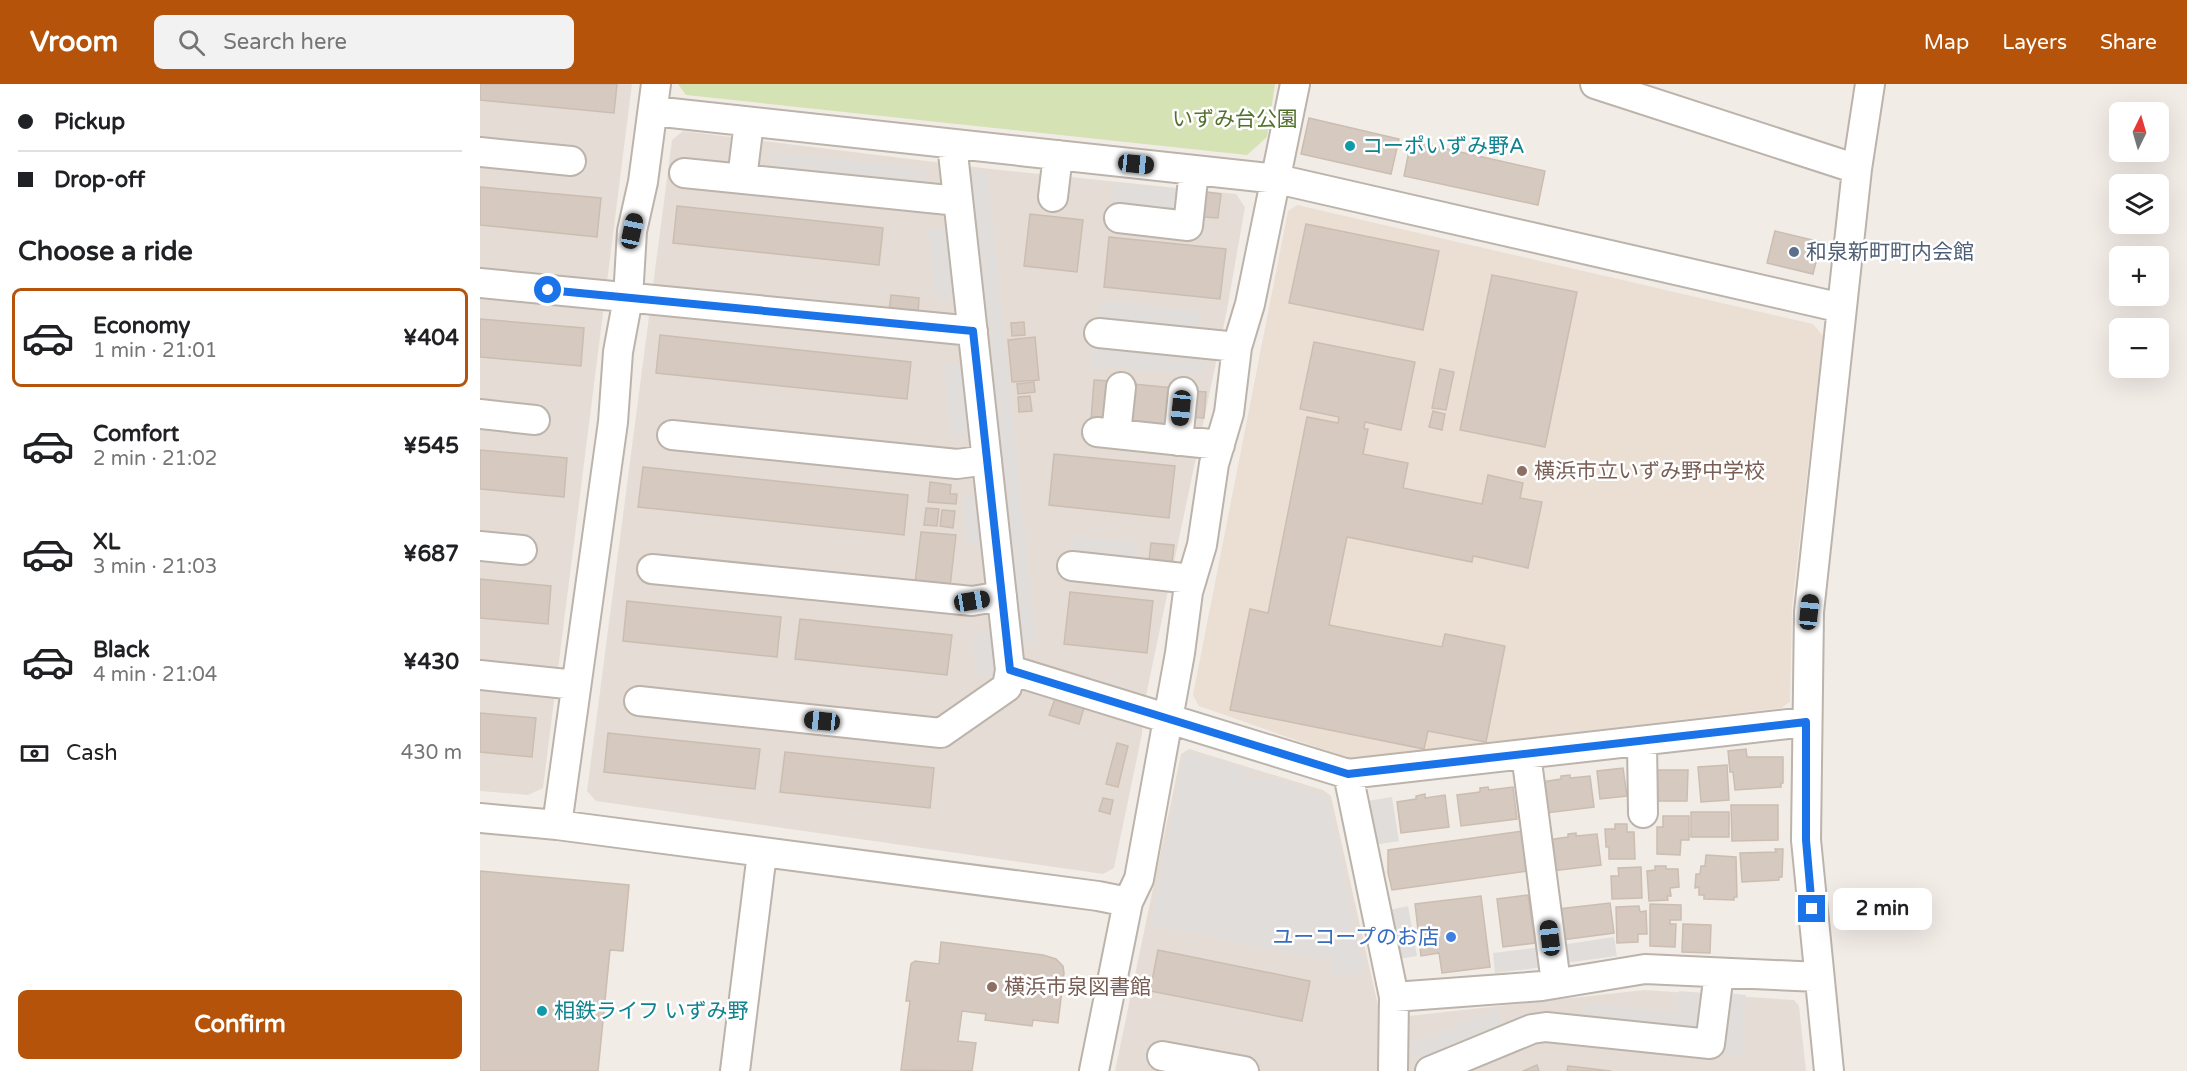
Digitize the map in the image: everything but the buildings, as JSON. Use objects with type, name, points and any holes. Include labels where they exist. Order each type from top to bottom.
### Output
[{"type":"street","points":[[1094,1071],[1128,902],[1139,879],[1192,579],[1202,545],[1214,464],[1229,413],[1236,347],[1250,304],[1295,84]]},
{"type":"street","points":[[1595,84],[1857,168]]},
{"type":"street","points":[[1829,1071],[1806,840],[1809,612],[1857,168],[1870,84]]},
{"type":"street","points":[[557,825],[613,422],[618,352],[628,298],[632,231],[643,182],[654,98],[749,122],[1277,179],[1842,308]]},
{"type":"street","points":[[742,179],[749,122]]},
{"type":"street","points":[[639,701],[941,733],[1007,687],[1010,670],[952,144]]},
{"type":"street","points":[[480,152],[571,161]]},
{"type":"street","points":[[1053,197],[1058,155]]},
{"type":"street","points":[[1119,218],[1188,226],[1194,170]]},
{"type":"street","points":[[684,173],[958,201]]},
{"type":"street","points":[[480,283],[973,331]]},
{"type":"street","points":[[1099,333],[1236,347]]},
{"type":"street","points":[[1120,387],[1107,433],[1220,445]]},
{"type":"street","points":[[1178,441],[1183,392]]},
{"type":"street","points":[[480,414],[534,420]]},
{"type":"street","points":[[672,435],[957,464],[987,460]]},
{"type":"street","points":[[480,546],[522,550]]},
{"type":"street","points":[[1072,566],[1192,579]]},
{"type":"street","points":[[652,569],[972,601],[1002,596]]},
{"type":"street","points":[[1010,670],[1348,774],[1806,722]]},
{"type":"street","points":[[480,675],[576,685]]},
{"type":"street","points":[[1642,741],[1643,813]]},
{"type":"street","points":[[1526,754],[1556,983]]},
{"type":"street","points":[[1348,774],[1394,997],[1393,1071]]},
{"type":"street","points":[[480,818],[557,825],[1098,896],[1128,902]]},
{"type":"street","points":[[735,1071],[762,853]]},
{"type":"street","points":[[1394,997],[1556,983],[1645,969],[1819,977]]},
{"type":"street","points":[[1430,1071],[1532,1029],[1546,1027],[1710,1044],[1719,973]]},
{"type":"street","points":[[1162,1056],[1244,1071]]},
{"type":"shaded area","points":[[480,84],[632,84],[543,788],[528,795],[480,791]]},
{"type":"shaded area","points":[[683,131],[991,169],[1236,194],[1245,207],[1227,310],[1143,710],[1142,734],[1114,868],[1103,874],[596,801],[587,791],[672,140]]},
{"type":"shaded area","points":[[772,152],[926,168],[924,188],[770,172]]},
{"type":"shaded area","points":[[987,171],[1036,642],[1017,644],[968,173]]},
{"type":"shaded area","points":[[1114,183],[1176,189],[1175,208],[1112,202]]},
{"type":"shaded area","name":"横浜市立いずみ野中学校","points":[[1297,205],[1813,324],[1823,336],[1792,606],[1790,702],[1781,708],[1350,759],[1199,706],[1193,695],[1288,211]]},
{"type":"shaded area","points":[[949,228],[956,298],[935,301],[928,230]]},
{"type":"shaded area","points":[[1099,301],[1199,311],[1197,332],[1097,323]]},
{"type":"shaded area","points":[[1092,343],[1204,354],[1202,376],[1090,365]]},
{"type":"shaded area","points":[[963,363],[970,434],[951,436],[944,365]]},
{"type":"shaded area","points":[[977,494],[982,548],[967,543],[962,495]]},
{"type":"shaded area","points":[[1071,536],[1136,543],[1134,562],[1069,556]]},
{"type":"shaded area","points":[[991,631],[996,675],[977,677],[972,634]]},
{"type":"shaded area","points":[[1189,749],[1323,790],[1331,796],[1381,1019],[1644,990],[1794,1000],[1799,1006],[1806,1071],[1115,1071],[1181,754]]},
{"type":"shaded area","points":[[1187,752],[1246,770],[1244,777],[1260,781],[1262,776],[1323,795],[1327,800],[1364,971],[1334,977],[1329,957],[1315,957],[1150,924],[1184,755]]},
{"type":"shaded area","points":[[1392,797],[1399,841],[1373,845],[1367,801]]},
{"type":"shaded area","points":[[1408,906],[1417,956],[1398,959],[1389,910]]},
{"type":"shaded area","points":[[1614,937],[1617,956],[1564,963],[1561,945]]},
{"type":"shaded area","points":[[1541,947],[1544,967],[1495,973],[1493,953]]},
{"type":"shaded area","points":[[1679,991],[1704,993],[1699,1035],[1675,1032]]},
{"type":"shaded area","points":[[1726,993],[1746,995],[1741,1055],[1721,1053]]},
{"type":"shaded area","points":[[1587,1003],[1675,1012],[1673,1030],[1585,1021]]},
{"type":"shaded area","points":[[1497,1010],[1504,1028],[1417,1063],[1409,1045]]},
{"type":"green space","name":"いずみ台公園","points":[[678,84],[1275,84],[1267,137],[1247,155],[686,95]]},
{"type":"place","name":"コーポいずみ野A","points":[[1350,146]]},
{"type":"place","name":"和泉新町町内会館","points":[[1794,252]]},
{"type":"place","name":"横浜市立いずみ野中学校","points":[[1522,471]]},
{"type":"place","name":"ユーコープのお店","points":[[1451,937]]},
{"type":"place","name":"横浜市泉図書館","points":[[992,987]]},
{"type":"place","name":"相鉄ライフ いずみ野","points":[[542,1011]]},
{"type":"route","points":[[548,290],[973,331],[1010,670],[1348,774],[1806,722],[1806,840],[1812,909]]}]
